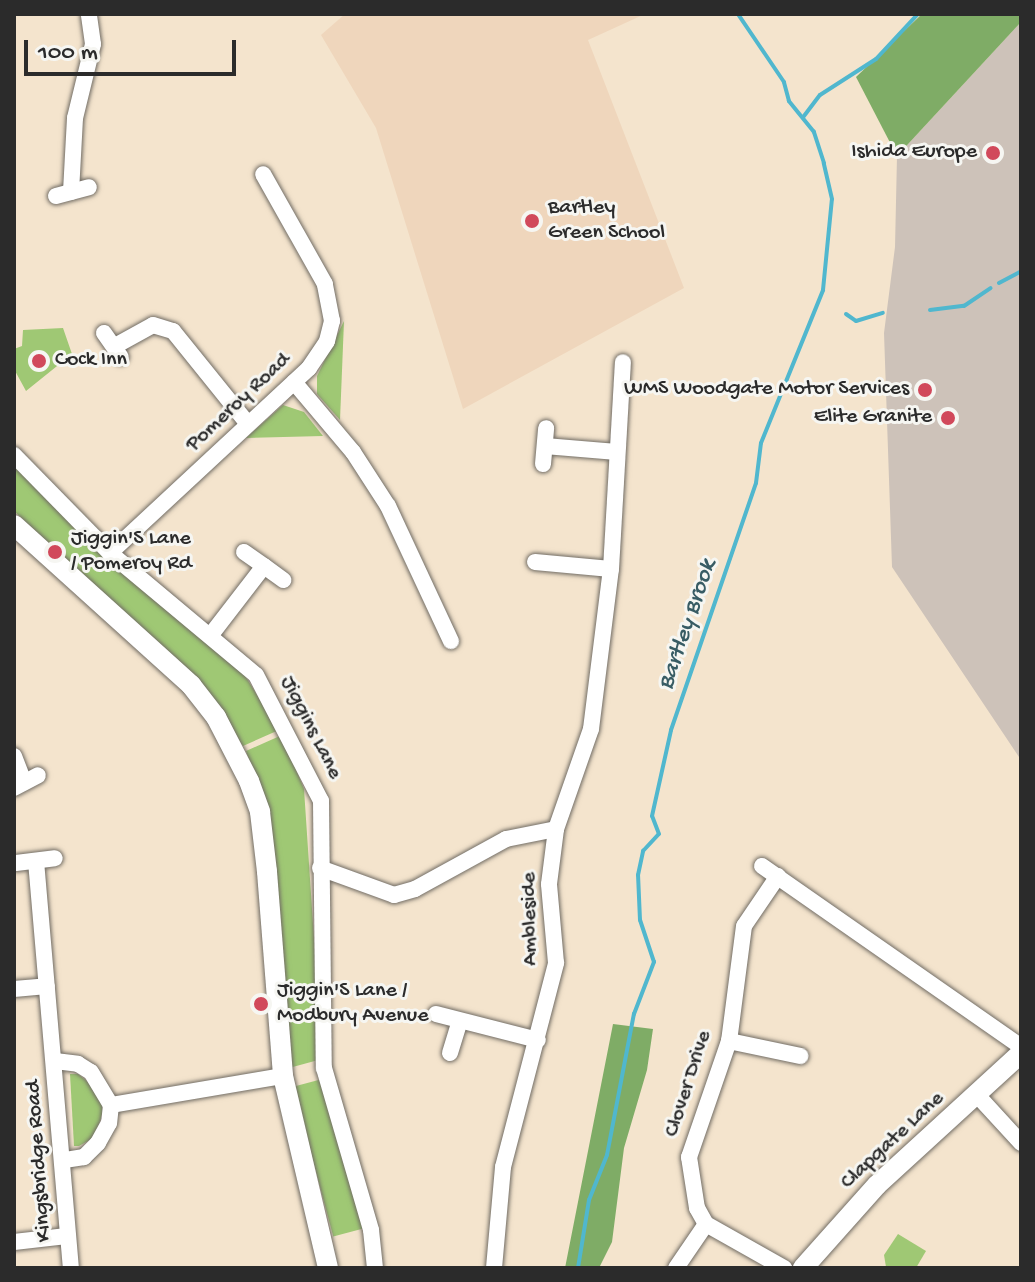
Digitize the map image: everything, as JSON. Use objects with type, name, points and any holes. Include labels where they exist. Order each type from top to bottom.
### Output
[{"type":"street","points":[[89,14],[93,44],[75,118],[64,194],[89,187]]},
{"type":"street","name":"Pomeroy Road","points":[[110,553],[294,382],[327,341],[331,308],[325,284],[263,174]]},
{"type":"street","points":[[113,345],[153,325],[173,331],[248,424]]},
{"type":"street","name":"Ambleside","points":[[494,1268],[503,1167],[556,963],[549,884],[556,829],[591,729],[611,569],[623,362]]},
{"type":"street","points":[[294,382],[353,452],[388,506],[451,641]]},
{"type":"street","points":[[543,464],[546,428]]},
{"type":"street","points":[[545,446],[617,452]]},
{"type":"street","name":"Jiggins Lane","points":[[14,455],[110,553],[256,675],[321,801],[324,1068],[371,1230],[375,1268]]},
{"type":"street","points":[[14,525],[191,685],[235,752],[260,812],[283,1076],[328,1268]]},
{"type":"street","points":[[244,552],[283,580]]},
{"type":"street","points":[[535,562],[611,569]]},
{"type":"street","points":[[210,636],[264,566]]},
{"type":"street","points":[[14,756],[25,782]]},
{"type":"street","points":[[320,868],[394,895],[415,889],[506,839],[556,829]]},
{"type":"street","points":[[16,863],[55,858]]},
{"type":"street","name":"Kingsbridge Road","points":[[36,861],[71,1268]]},
{"type":"street","points":[[762,866],[1021,1047]]},
{"type":"street","name":"Clover Drive","points":[[706,1224],[697,1208],[689,1157],[729,1041],[744,926],[778,876]]},
{"type":"street","points":[[14,989],[47,986]]},
{"type":"street","points":[[436,1014],[459,1024],[538,1040]]},
{"type":"street","points":[[450,1053],[459,1024]]},
{"type":"street","points":[[729,1041],[800,1056]]},
{"type":"street","name":"Clapgate Lane","points":[[803,1268],[877,1185],[978,1096],[1021,1053]]},
{"type":"street","points":[[55,1061],[78,1064],[91,1072],[111,1105],[109,1123],[98,1143],[84,1157],[64,1160]]},
{"type":"street","points":[[111,1105],[283,1076]]},
{"type":"street","points":[[978,1096],[1021,1143]]},
{"type":"street","points":[[676,1268],[706,1224],[784,1268]]},
{"type":"street","points":[[14,1242],[67,1236]]},
{"type":"shaded area","name":"Bartley Green School","points":[[345,14],[645,14],[588,40],[684,288],[463,409],[376,128],[321,35]]},
{"type":"shaded area","points":[[1021,22],[1021,760],[892,567],[884,333],[895,247],[897,156]]},
{"type":"green space","points":[[922,14],[1021,14],[1021,22],[897,156],[856,77]]},
{"type":"green space","points":[[344,321],[340,420],[317,394],[317,376]]},
{"type":"green space","name":"Cock Inn","points":[[63,328],[72,354],[26,391],[14,369],[14,349],[22,346],[23,330]]},
{"type":"green space","points":[[283,405],[304,412],[323,436],[246,438]]},
{"type":"green space","points":[[14,461],[242,671],[279,730],[243,746],[202,685],[14,511]]},
{"type":"green space","points":[[282,735],[304,789],[322,1059],[289,1068],[266,811],[246,751]]},
{"type":"green space","points":[[613,1024],[653,1029],[647,1070],[624,1148],[612,1242],[599,1268],[565,1268]]},
{"type":"green space","points":[[70,1074],[78,1074],[100,1092],[103,1111],[95,1137],[79,1146],[74,1146]]},
{"type":"green space","points":[[326,1078],[366,1228],[333,1237],[293,1087]]},
{"type":"green space","points":[[898,1234],[926,1251],[916,1268],[886,1267],[884,1255]]},
{"type":"waterway","name":"Bartley Brook","points":[[578,1268],[589,1200],[607,1155],[634,1014],[654,962],[640,920],[638,875],[643,851],[659,834],[652,816],[671,730],[756,483],[761,443],[823,290],[832,199],[824,163],[814,132],[789,101],[784,82],[738,14]]},
{"type":"waterway","points":[[804,116],[820,95],[876,59],[918,14]]},
{"type":"waterway","points":[[999,283],[1020,272]]},
{"type":"waterway","points":[[930,310],[964,306],[991,288]]},
{"type":"waterway","points":[[846,314],[856,321],[883,313]]},
{"type":"place","name":"Ishida Europe","points":[[993,153]]},
{"type":"place","name":"Bartley Green School","points":[[532,221]]},
{"type":"place","name":"Cock Inn","points":[[39,361]]},
{"type":"place","name":"WMS Woodgate Motor Services","points":[[925,390]]},
{"type":"place","name":"Elite Granite","points":[[948,418]]},
{"type":"place","name":"Jiggin'S Lane / Pomeroy Rd","points":[[55,552]]},
{"type":"place","name":"Jiggin'S Lane / Modbury Avenue","points":[[261,1004]]}]
